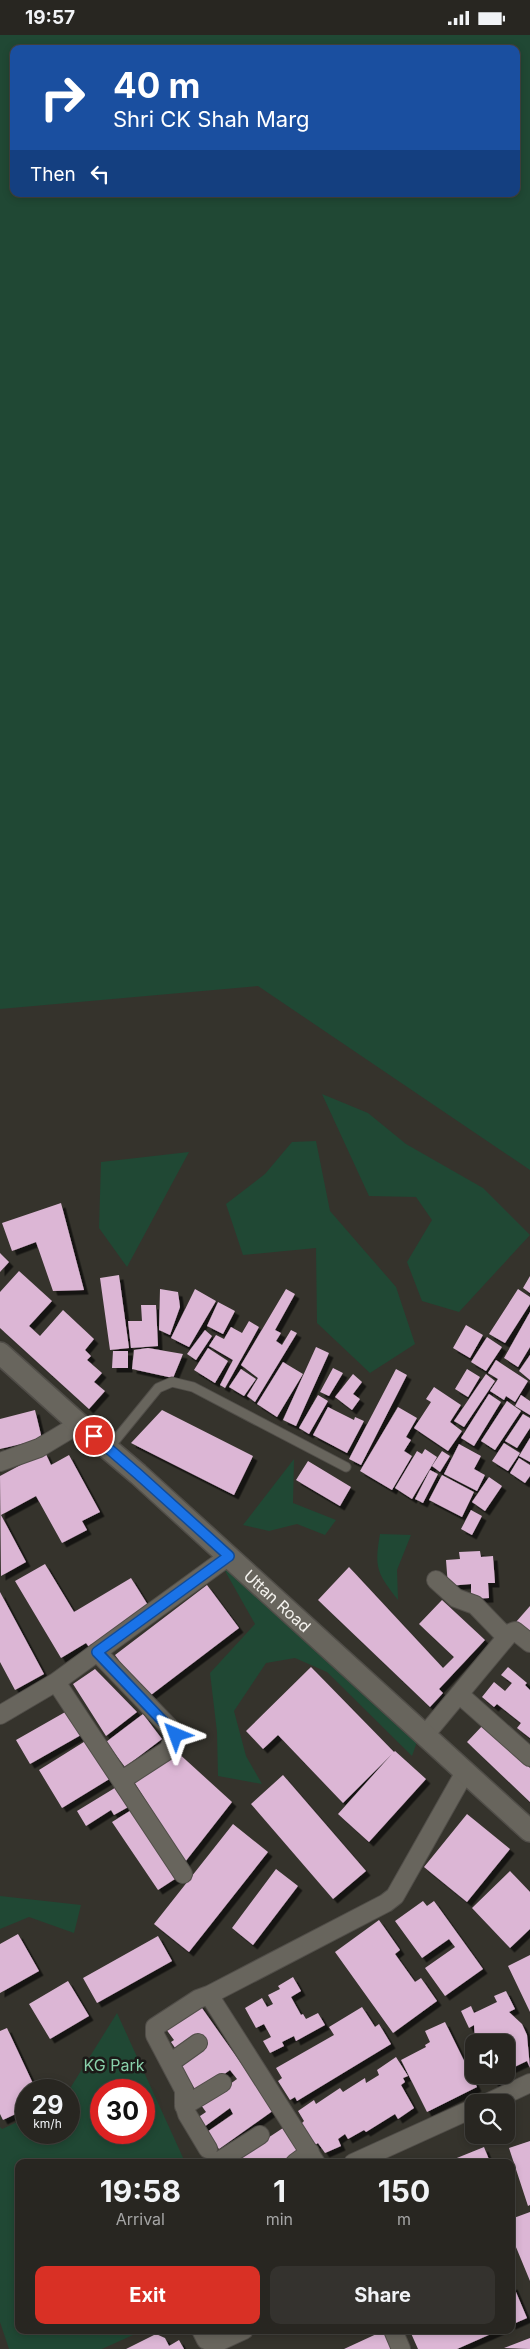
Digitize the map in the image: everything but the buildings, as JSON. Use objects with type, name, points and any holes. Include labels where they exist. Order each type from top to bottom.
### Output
[{"type":"street","name":"Uttan Road","points":[[0,1353],[229,1556],[530,1831]]},
{"type":"street","points":[[0,1462],[39,1448],[79,1424]]},
{"type":"street","points":[[0,1715],[56,1682],[229,1556]]},
{"type":"street","points":[[436,1580],[456,1598],[475,1605],[506,1637]]},
{"type":"street","points":[[425,1735],[506,1637],[515,1631],[530,1643]]},
{"type":"street","points":[[97,1652],[176,1735],[168,1750],[122,1780]]},
{"type":"street","points":[[56,1682],[183,1874]]},
{"type":"street","points":[[459,1693],[530,1757]]},
{"type":"street","points":[[260,2135],[212,2156],[184,2106],[184,2090],[155,2035],[154,2027],[198,1999],[386,1903],[395,1896],[466,1773]]},
{"type":"street","points":[[209,1995],[313,2157]]},
{"type":"street","points":[[170,2063],[198,2043]]},
{"type":"street","points":[[184,2106],[222,2083]]},
{"type":"street","points":[[506,2094],[530,2083]]},
{"type":"street","points":[[363,2159],[465,2112]]},
{"type":"street","points":[[203,2334],[206,2340],[216,2343],[235,2334]]},
{"type":"street","points":[[395,2334],[401,2349]]},
{"type":"lane","points":[[108,1449],[158,1388],[172,1382],[193,1387],[346,1467]]},
{"type":"green space","points":[[0,35],[530,35],[530,1170],[258,986],[0,1009]]},
{"type":"green space","points":[[322,1094],[368,1113],[406,1144],[483,1188],[530,1235],[459,1312],[422,1301],[407,1262],[432,1220],[416,1197],[369,1196]]},
{"type":"green space","points":[[316,1141],[330,1211],[396,1287],[415,1344],[370,1373],[317,1323],[316,1248],[243,1255],[226,1204],[265,1174],[292,1142]]},
{"type":"green space","points":[[189,1152],[127,1267],[99,1228],[101,1162]]},
{"type":"green space","points":[[294,1459],[293,1503],[336,1520],[325,1535],[297,1524],[269,1531],[243,1525]]},
{"type":"green space","points":[[380,1534],[411,1535],[397,1570],[398,1600],[385,1583],[379,1570],[377,1555]]},
{"type":"green space","points":[[220,1562],[418,1739],[412,1756],[327,1672],[295,1658],[266,1663],[234,1711],[246,1756],[262,1784],[218,1776],[217,1732],[210,1673],[255,1624]]},
{"type":"green space","points":[[0,1896],[81,1905],[74,1933],[29,1917],[0,1929]]},
{"type":"green space","name":"KG Park","points":[[117,2013],[147,2079],[90,2079],[90,2144],[155,2144],[155,2096],[184,2159],[15,2159],[15,2334],[135,2334],[102,2349],[9,2349],[0,2322],[0,2127],[2,2129],[15,2123],[15,2144],[80,2144],[80,2079],[76,2079]]},
{"type":"route","points":[[94,1436],[229,1556],[97,1652],[176,1735]]}]
